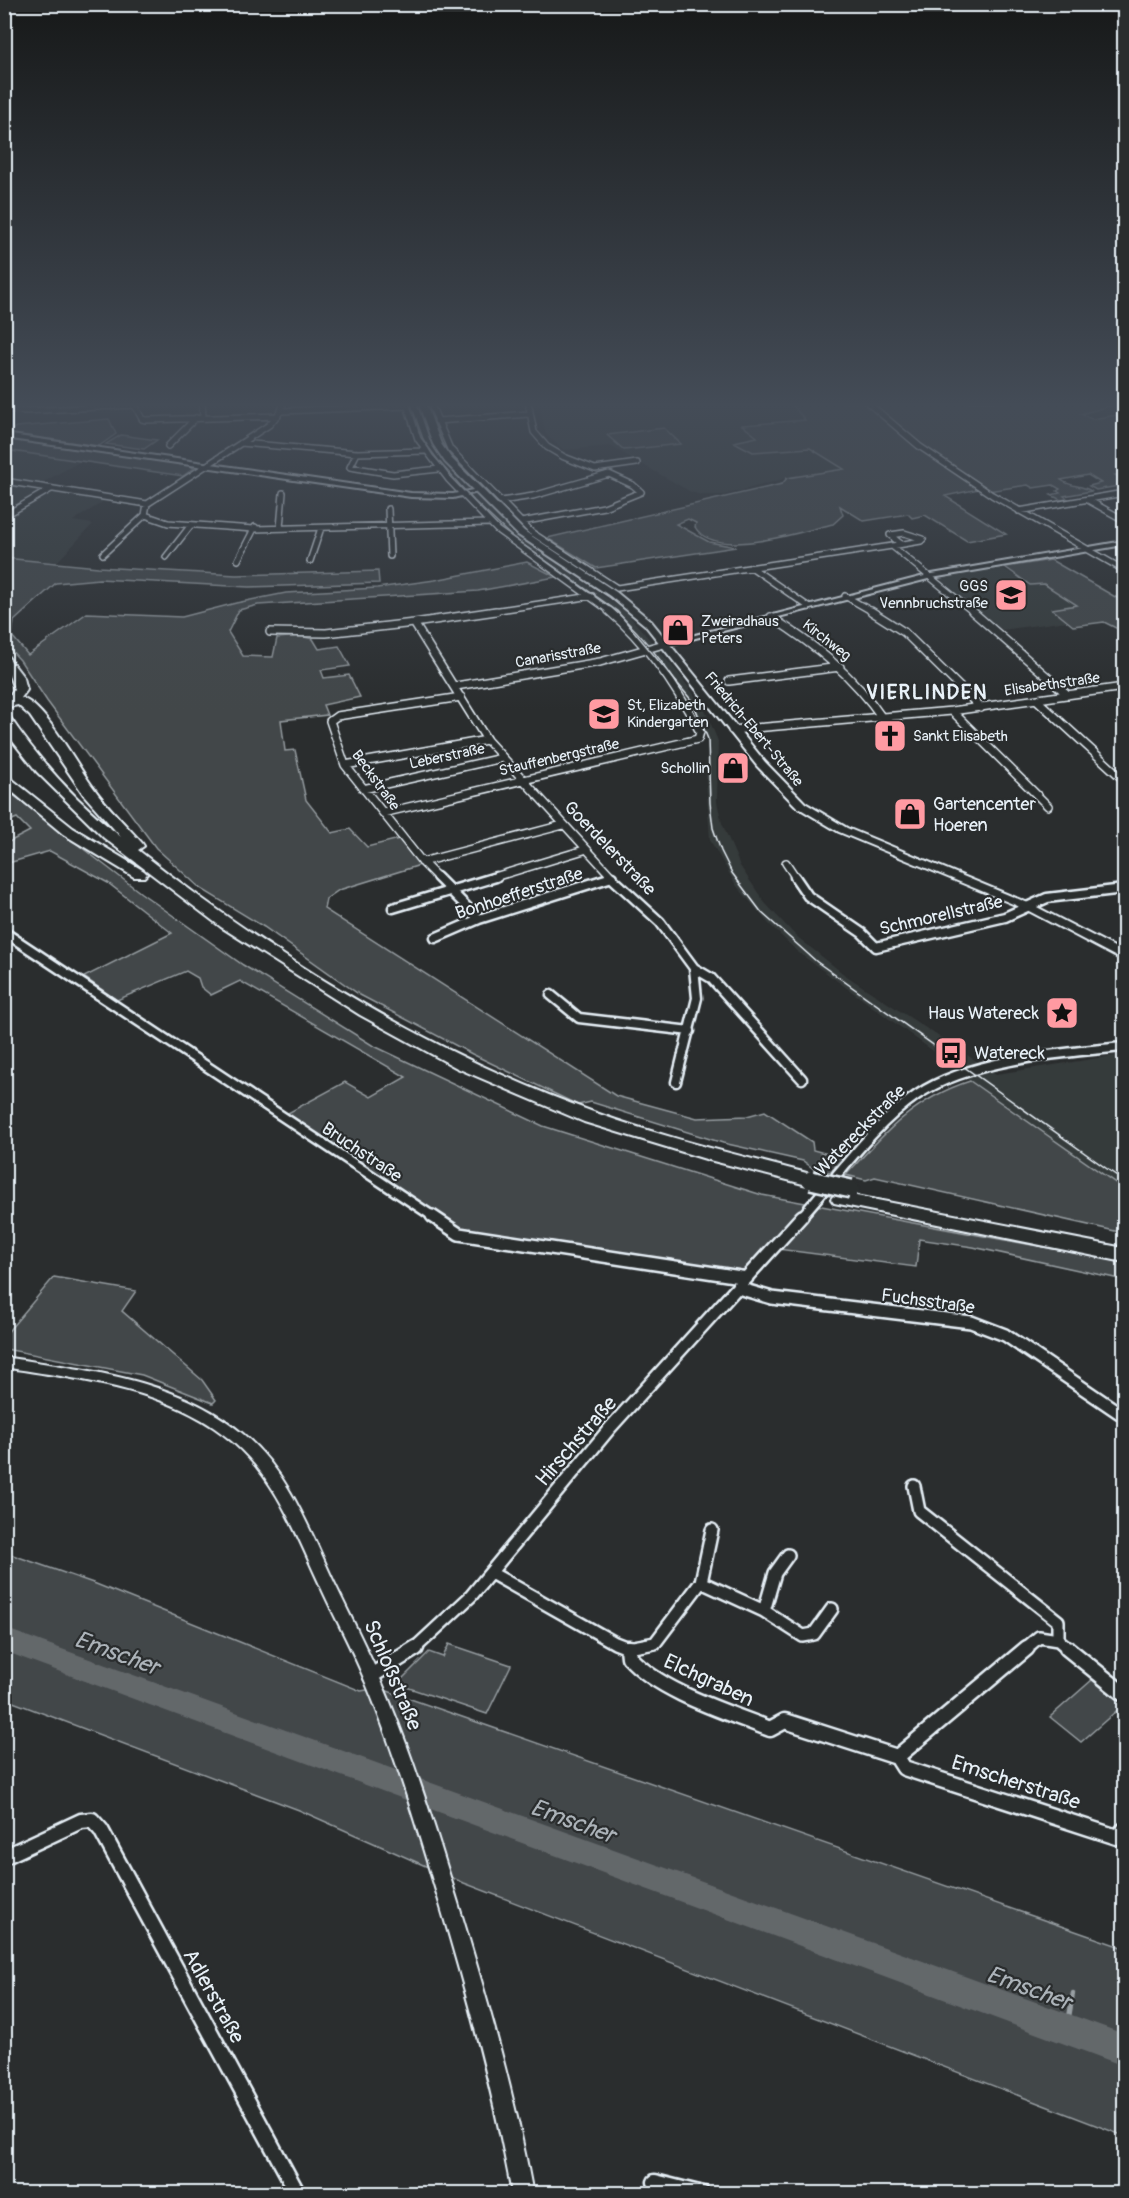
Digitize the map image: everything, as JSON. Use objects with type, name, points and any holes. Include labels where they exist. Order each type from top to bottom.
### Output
[{"type":"highway","points":[[4,660],[21,684],[21,690],[7,701]]},
{"type":"highway","points":[[7,701],[30,707],[90,792],[161,876]]},
{"type":"highway","points":[[4,719],[27,752],[68,798],[161,876],[234,928],[312,978],[424,1042],[516,1088],[585,1116],[807,1185]]},
{"type":"highway","points":[[4,742],[54,802],[139,874],[212,927],[298,984],[410,1049],[506,1097],[593,1132],[660,1154],[1125,1255]]},
{"type":"highway","points":[[4,777],[37,807],[94,848],[139,874]]},
{"type":"highway","points":[[846,1194],[1125,1245]]},
{"type":"main road","name":"Friedrich-Ebert-Straße","points":[[492,505],[521,533],[615,591],[648,623],[780,787],[818,817],[876,845],[1029,907],[1125,957]]},
{"type":"street","points":[[4,516],[24,505]]},
{"type":"street","points":[[103,554],[145,514],[147,505]]},
{"type":"street","points":[[280,528],[282,505]]},
{"type":"street","name":"Stauffenbergstraße","points":[[383,813],[698,739],[700,732],[680,694],[625,624],[592,596],[489,523],[473,505]]},
{"type":"street","name":"Friedrich-Ebert-Straße","points":[[504,505],[544,541],[615,591]]},
{"type":"street","points":[[521,522],[606,505]]},
{"type":"street","points":[[1009,505],[1084,549],[1125,570]]},
{"type":"street","points":[[1019,511],[1059,505]]},
{"type":"street","points":[[1097,505],[1125,520]]},
{"type":"street","points":[[388,509],[390,556]]},
{"type":"street","points":[[145,514],[163,521],[191,525],[280,528],[489,523]]},
{"type":"street","points":[[1118,516],[1125,515]]},
{"type":"street","points":[[166,557],[191,525]]},
{"type":"street","points":[[238,560],[255,527]]},
{"type":"street","points":[[310,561],[321,528]]},
{"type":"street","points":[[615,591],[751,567],[892,546],[921,541],[923,539],[904,533],[890,535],[901,544]]},
{"type":"street","points":[[664,644],[845,596],[932,576],[1125,543]]},
{"type":"street","points":[[892,546],[932,576],[1068,695]]},
{"type":"street","points":[[751,567],[809,607]]},
{"type":"street","points":[[270,632],[326,633],[414,623],[592,596]]},
{"type":"street","points":[[845,596],[882,616],[903,632],[981,708]]},
{"type":"street","name":"Kirchweg","points":[[771,617],[807,638],[840,667],[867,692],[883,719]]},
{"type":"street","name":"Goerdelerstraße","points":[[414,623],[456,686],[487,740],[502,758],[584,850],[660,921],[694,968],[711,978],[802,1079]]},
{"type":"street","name":"Canarisstraße","points":[[456,686],[600,662],[664,644]]},
{"type":"street","points":[[729,681],[840,667]]},
{"type":"street","points":[[1121,687],[1125,693]]},
{"type":"street","name":"Elisabethstraße","points":[[732,730],[883,719],[981,708],[1121,687]]},
{"type":"street","name":"Beckstraße","points":[[461,698],[332,718],[330,721],[345,765],[363,789],[422,862],[480,920]]},
{"type":"street","points":[[1037,700],[1125,780]]},
{"type":"street","points":[[952,711],[1048,806]]},
{"type":"street","points":[[345,765],[487,740]]},
{"type":"street","name":"Leberstraße","points":[[363,789],[502,758]]},
{"type":"street","points":[[422,862],[563,825]]},
{"type":"street","points":[[393,908],[584,850]]},
{"type":"street","name":"Schmorellstraße","points":[[786,863],[808,896],[862,933],[876,947],[1005,917],[1029,907]]},
{"type":"street","name":"Bonhoefferstraße","points":[[435,938],[480,920],[612,877]]},
{"type":"street","points":[[1029,907],[1047,898],[1125,889]]},
{"type":"street","name":"Bruchstraße","points":[[4,932],[459,1234],[747,1278]]},
{"type":"street","points":[[676,1082],[697,998],[694,968]]},
{"type":"street","points":[[550,995],[579,1018],[690,1031]]},
{"type":"street","name":"Watereckstraße","points":[[802,1216],[850,1160],[891,1118],[908,1101],[927,1089],[951,1078],[976,1071],[1125,1047]]},
{"type":"street","name":"Hirschstraße","points":[[371,1676],[394,1665],[491,1572],[566,1481],[802,1216]]},
{"type":"street","name":"Fuchsstraße","points":[[738,1288],[772,1298],[971,1322],[987,1327],[1005,1335],[1125,1416]]},
{"type":"street","name":"Schloßstraße","points":[[4,1362],[108,1381],[181,1402],[210,1417],[237,1436],[264,1461],[284,1493],[371,1676],[394,1736],[436,1862],[484,2019],[510,2121],[523,2193]]},
{"type":"street","points":[[914,1486],[919,1511],[1058,1621],[1058,1640]]},
{"type":"street","name":"Elchgraben","points":[[491,1572],[615,1643],[628,1648],[655,1643],[701,1582],[712,1530]]},
{"type":"street","points":[[764,1611],[775,1573],[788,1555]]},
{"type":"street","points":[[701,1582],[764,1611],[803,1636],[814,1634],[832,1609]]},
{"type":"street","points":[[897,1757],[1039,1637],[1058,1640],[1125,1694]]},
{"type":"street","name":"Elchgraben","points":[[628,1648],[629,1658],[640,1669],[702,1703],[770,1729],[785,1721]]},
{"type":"street","name":"Emscherstraße","points":[[785,1721],[897,1757],[904,1768],[1117,1837],[1125,1830]]},
{"type":"street","name":"Adlerstraße","points":[[4,1857],[81,1821],[92,1820],[101,1830],[298,2193]]},
{"type":"street","points":[[655,2182],[704,2193]]},
{"type":"shaded area","points":[[5,505],[99,505],[73,521],[93,524],[57,562],[5,558]]},
{"type":"shaded area","points":[[475,505],[485,505],[516,535],[625,611],[679,674],[705,710],[718,741],[717,802],[722,823],[740,866],[765,903],[795,935],[845,975],[996,1074],[1124,1054],[1124,1189],[970,1081],[955,1067],[799,953],[769,924],[736,885],[710,840],[706,779],[709,741],[695,710],[682,691],[616,612],[582,585],[508,536]]},
{"type":"shaded area","points":[[692,505],[959,505],[1006,534],[967,541],[925,515],[912,518],[908,514],[864,521],[840,506],[843,515],[833,524],[781,537],[739,543],[720,542],[705,537],[695,527],[696,523],[688,519],[676,524],[709,542],[736,547],[596,568],[547,538]]},
{"type":"shaded area","points":[[4,558],[98,567],[236,575],[378,571],[379,583],[249,587],[99,579],[56,583],[14,621],[12,636],[28,655],[87,613],[182,617],[286,593],[377,588],[435,580],[527,562],[556,577],[478,591],[258,605],[239,610],[228,632],[243,656],[273,657],[277,638],[300,636],[313,639],[319,649],[339,646],[350,666],[321,670],[324,678],[349,675],[360,697],[323,705],[327,715],[281,720],[285,751],[295,750],[306,800],[332,833],[350,829],[367,847],[399,839],[420,865],[339,890],[326,899],[324,909],[616,1096],[697,1118],[747,1116],[765,1111],[812,1142],[813,1150],[843,1158],[830,1172],[814,1169],[803,1161],[723,1143],[591,1102],[578,1105],[472,1054],[360,995],[264,927],[200,888],[156,848],[47,701],[20,660],[5,644]]},
{"type":"shaded area","points":[[1051,560],[1124,602],[1124,632],[1104,622],[1073,626],[1052,609],[1077,605],[1044,584],[1030,585],[1005,567]]},
{"type":"shaded area","name":"GGS Vennbruchstraße","points":[[999,566],[1030,585],[1043,583],[1078,605],[1053,609],[1067,621],[1002,630],[940,579]]},
{"type":"shaded area","points":[[4,788],[141,893],[243,965],[372,1045],[543,1126],[762,1195],[1124,1262],[1124,1280],[973,1247],[919,1239],[916,1267],[778,1249],[754,1276],[459,1228],[286,1114],[345,1082],[371,1097],[406,1077],[240,981],[211,995],[201,987],[198,978],[186,971],[117,1000],[84,977],[172,933],[108,883],[50,851],[5,864],[5,844],[30,831],[17,818],[5,823],[5,817],[9,815],[5,811]]},
{"type":"shaded area","points":[[970,1081],[1124,1189],[1124,1233],[875,1177],[866,1180],[846,1175],[901,1119],[932,1097]]},
{"type":"shaded area","points":[[54,1277],[136,1291],[122,1311],[202,1380],[216,1400],[213,1403],[142,1375],[5,1349],[5,1335]]},
{"type":"shaded area","points":[[4,1552],[96,1584],[361,1691],[379,1688],[1124,1948],[1124,2136],[464,1883],[299,1810],[5,1699]]},
{"type":"shaded area","points":[[449,1644],[511,1665],[487,1714],[397,1684],[429,1652],[443,1657]]},
{"type":"shaded area","points":[[1092,1680],[1123,1705],[1081,1742],[1050,1717]]},
{"type":"waterway","name":"Emscher","points":[[4,1639],[1124,2050]]},
{"type":"waterway","points":[[1067,2029],[1073,1993]]},
{"type":"tram line","points":[[478,505],[511,536],[617,611],[693,702],[708,739],[713,828],[732,873],[762,913],[817,962],[1124,1181]]},
{"type":"place","name":"GGS Vennbruchstraße","points":[[1011,595]]},
{"type":"place","name":"Zweiradhaus Peters","points":[[678,630]]},
{"type":"place","name":"St, Elizabeth Kindergarten","points":[[604,714]]},
{"type":"place","name":"Sankt Elisabeth","points":[[890,736]]},
{"type":"place","name":"Schollin","points":[[733,768]]},
{"type":"place","name":"Gartencenter Hoeren","points":[[910,814]]},
{"type":"place","name":"Haus Watereck","points":[[1062,1013]]},
{"type":"place","name":"Watereck","points":[[951,1053]]},
{"type":"district","name":"VIERLINDEN","points":[[927,692]]}]
